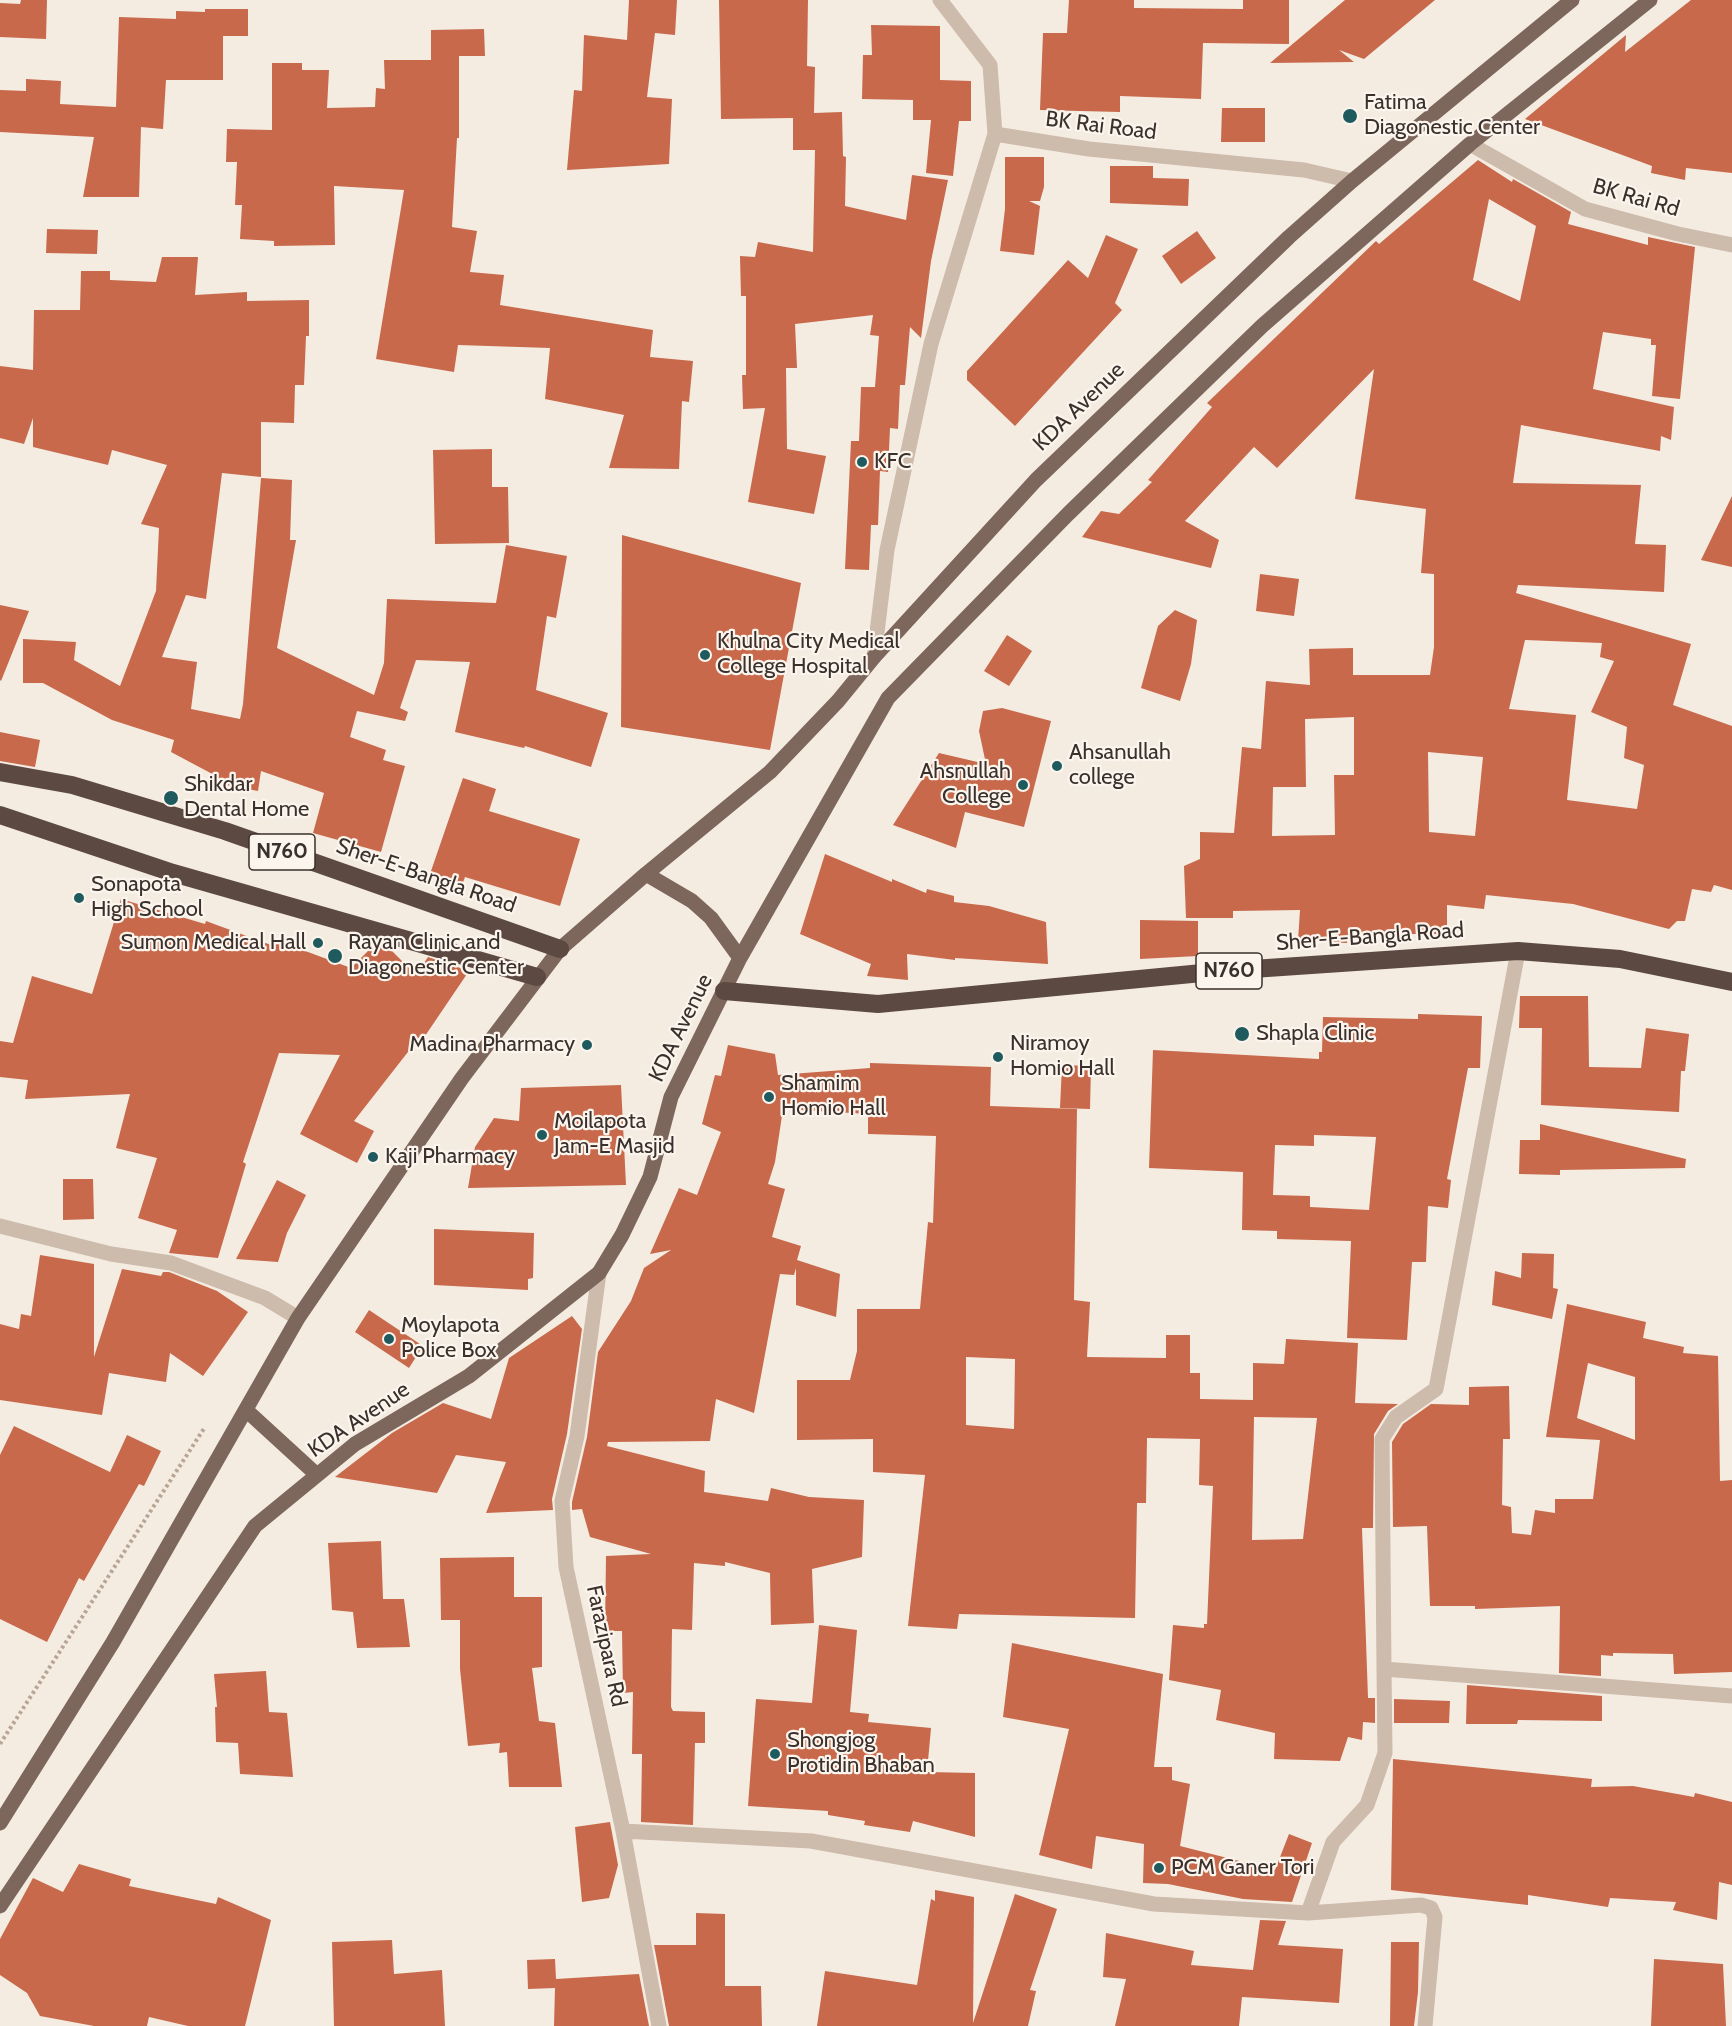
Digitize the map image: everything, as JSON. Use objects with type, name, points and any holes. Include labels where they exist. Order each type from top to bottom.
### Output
[{"type":"highway","name":"Sher-E-Bangla Road","points":[[0,772],[72,785],[225,831],[560,949]]},
{"type":"highway","name":"N760","points":[[0,815],[173,873],[537,977]]},
{"type":"highway","name":"Sher-E-Bangla Road","points":[[724,991],[878,1004],[1223,971],[1518,951],[1620,959],[1732,982]]},
{"type":"main road","name":"KDA Avenue","points":[[537,977],[560,949],[646,874],[770,772],[838,701],[874,657],[1036,480],[1289,237],[1352,181],[1572,0]]},
{"type":"main road","name":"KDA Avenue","points":[[0,1906],[255,1526],[355,1444],[469,1376],[599,1274],[622,1235],[650,1177],[671,1097],[740,958],[888,698],[1068,514],[1254,334],[1470,144],[1650,0]]},
{"type":"main road","points":[[646,874],[692,900],[711,918],[740,958]]},
{"type":"main road","points":[[0,1823],[113,1642],[298,1318],[462,1078],[537,977]]},
{"type":"main road","points":[[246,1410],[317,1475]]},
{"type":"street","points":[[874,657],[887,550],[931,344],[995,134],[990,65],[939,0]]},
{"type":"street","name":"BK Rai Road","points":[[995,134],[1089,149],[1304,170],[1352,181]]},
{"type":"street","name":"BK Rai Rd","points":[[1470,144],[1585,209],[1732,246]]},
{"type":"street","points":[[1308,1913],[1333,1842],[1366,1805],[1385,1753],[1382,1439],[1396,1417],[1436,1389],[1518,951]]},
{"type":"street","points":[[0,1226],[111,1254],[171,1263],[265,1298],[298,1318]]},
{"type":"street","name":"Farazipara Rd","points":[[599,1274],[578,1436],[562,1501],[566,1567],[623,1831],[659,2026]]},
{"type":"street","points":[[1384,1669],[1732,1696]]},
{"type":"street","points":[[623,1831],[811,1841],[1154,1904],[1308,1913],[1421,1905],[1431,1908],[1435,1917],[1425,2026]]},
{"type":"building","points":[[21,0],[47,0],[46,39],[0,37],[0,3],[20,4]]},
{"type":"building","points":[[629,0],[677,0],[675,35],[655,33],[647,97],[672,99],[669,164],[567,170],[574,90],[582,91],[584,35],[627,40]]},
{"type":"building","points":[[719,0],[808,0],[807,66],[815,67],[814,113],[842,112],[843,156],[846,157],[845,206],[906,220],[912,175],[948,180],[931,261],[921,338],[910,327],[905,385],[900,385],[898,429],[890,428],[888,472],[880,471],[878,525],[871,525],[869,570],[845,569],[851,441],[859,441],[861,387],[875,387],[879,336],[870,335],[873,315],[795,324],[797,368],[786,368],[787,449],[826,456],[814,514],[748,502],[765,408],[743,409],[742,375],[746,375],[746,296],[741,296],[740,256],[755,257],[758,242],[813,252],[815,150],[793,150],[793,118],[721,119]]},
{"type":"building","points":[[1069,0],[1134,0],[1134,8],[1243,9],[1243,0],[1289,0],[1289,44],[1203,43],[1201,99],[1120,96],[1120,112],[1040,110],[1043,33],[1067,33]]},
{"type":"building","points":[[1345,0],[1435,0],[1364,59],[1339,50],[1354,62],[1270,63]]},
{"type":"building","points":[[1691,0],[1732,0],[1732,173],[1686,168],[1685,180],[1651,173],[1652,166],[1525,119],[1626,35],[1625,52]]},
{"type":"building","points":[[205,9],[248,9],[248,36],[223,36],[223,80],[166,80],[163,129],[141,127],[139,197],[83,197],[94,137],[0,132],[0,90],[26,91],[26,79],[61,81],[60,104],[116,107],[119,17],[176,19],[176,11],[205,12]]},
{"type":"building","points":[[871,25],[940,26],[940,80],[971,81],[971,121],[959,121],[953,176],[926,173],[931,120],[913,120],[913,100],[862,99],[863,55],[872,55]]},
{"type":"building","points":[[484,29],[485,56],[459,56],[459,138],[457,138],[452,227],[477,231],[470,272],[504,275],[500,305],[653,330],[650,357],[693,361],[689,402],[682,401],[679,469],[609,468],[624,415],[545,399],[550,348],[458,345],[454,372],[376,359],[404,190],[334,186],[335,245],[274,246],[274,241],[240,239],[242,205],[235,205],[237,162],[226,162],[227,129],[272,130],[272,63],[302,63],[302,70],[329,70],[327,108],[375,107],[376,88],[385,89],[384,60],[431,60],[431,30]]},
{"type":"building","points":[[1222,108],[1265,108],[1265,142],[1221,142]]},
{"type":"building","points":[[1005,157],[1044,157],[1044,187],[1040,201],[1029,201],[1040,206],[1034,255],[1000,251],[1005,209]]},
{"type":"building","points":[[1478,160],[1512,182],[1513,179],[1571,212],[1568,224],[1648,245],[1648,237],[1695,247],[1680,399],[1652,396],[1656,345],[1651,345],[1651,339],[1603,332],[1593,389],[1674,407],[1671,440],[1661,436],[1660,451],[1521,425],[1513,483],[1641,485],[1635,544],[1666,545],[1664,592],[1518,585],[1516,593],[1691,644],[1673,705],[1732,726],[1732,890],[1714,885],[1711,892],[1692,889],[1685,921],[1677,921],[1669,929],[1573,904],[1486,895],[1484,909],[1447,905],[1447,934],[1348,934],[1347,943],[1298,941],[1300,910],[1233,911],[1233,918],[1186,918],[1184,866],[1200,859],[1200,832],[1234,833],[1242,747],[1261,749],[1266,681],[1310,685],[1309,649],[1353,648],[1353,675],[1430,675],[1434,647],[1434,574],[1421,573],[1426,509],[1355,499],[1374,369],[1277,468],[1254,447],[1185,521],[1219,540],[1211,568],[1082,537],[1101,511],[1119,514],[1152,482],[1148,480],[1212,407],[1207,403],[1376,241],[1379,244]],"holes":[[[1489,199],[1536,226],[1520,301],[1473,280]],[[1525,640],[1602,643],[1600,657],[1614,661],[1591,712],[1627,727],[1624,758],[1644,765],[1637,809],[1567,800],[1576,715],[1509,709]],[[1354,717],[1354,775],[1334,775],[1335,835],[1272,836],[1273,787],[1306,787],[1305,719]],[[1428,752],[1483,757],[1475,836],[1429,832]]]},
{"type":"building","points":[[1110,166],[1153,166],[1153,178],[1189,179],[1188,206],[1110,203]]},
{"type":"building","points":[[47,229],[98,230],[97,254],[46,253]]},
{"type":"building","points":[[1197,231],[1216,258],[1181,284],[1162,256]]},
{"type":"building","points":[[1106,235],[1138,249],[1115,303],[1122,310],[1015,426],[967,380],[967,371],[1068,260],[1088,278]]},
{"type":"building","points":[[162,257],[198,257],[195,295],[247,292],[247,301],[309,300],[309,336],[306,336],[304,385],[295,385],[294,423],[261,422],[261,477],[222,473],[206,599],[186,595],[162,657],[197,662],[191,709],[240,719],[261,478],[292,480],[290,540],[296,540],[277,648],[374,695],[384,663],[387,599],[496,603],[506,545],[567,556],[556,618],[547,616],[536,690],[608,713],[591,767],[525,746],[524,748],[455,732],[470,662],[416,660],[400,708],[408,712],[405,721],[357,711],[350,737],[386,750],[383,760],[405,766],[381,852],[313,833],[324,793],[261,771],[258,791],[216,783],[218,777],[171,752],[174,740],[112,720],[43,683],[23,683],[23,639],[76,642],[74,660],[120,686],[156,591],[159,528],[141,524],[167,465],[112,450],[108,465],[33,447],[33,418],[24,444],[0,438],[0,366],[33,370],[34,310],[80,310],[81,271],[110,271],[110,280],[156,282]]},
{"type":"building","points":[[492,449],[492,487],[508,487],[509,543],[435,544],[433,450]]},
{"type":"building","points":[[1732,496],[1732,567],[1701,560]]},
{"type":"building","name":"Khulna City Medical College Hospital","points":[[622,535],[801,583],[770,750],[621,727]]},
{"type":"building","points":[[1260,574],[1299,579],[1294,616],[1256,611]]},
{"type":"building","points":[[0,605],[29,611],[1,681],[0,680]]},
{"type":"building","points":[[1175,610],[1197,620],[1191,664],[1180,701],[1141,688],[1158,626]]},
{"type":"building","points":[[1007,635],[1032,651],[1009,686],[984,671]]},
{"type":"building","points":[[1002,708],[1051,721],[1024,827],[965,812],[956,848],[893,825],[939,753],[986,764],[979,731],[983,711]]},
{"type":"building","points":[[0,732],[40,740],[35,767],[0,761]]},
{"type":"building","points":[[463,778],[496,789],[489,811],[580,839],[560,906],[465,877],[462,885],[430,874]]},
{"type":"building","points":[[825,854],[892,882],[892,879],[926,893],[927,889],[954,896],[954,902],[989,906],[1046,922],[1048,964],[955,958],[955,960],[907,954],[908,980],[867,976],[871,964],[800,934]]},
{"type":"building","points":[[121,899],[205,924],[206,921],[271,945],[273,939],[351,968],[376,943],[387,946],[416,975],[428,957],[469,971],[425,1036],[422,1034],[354,1121],[374,1131],[357,1163],[300,1134],[340,1055],[279,1053],[243,1162],[246,1164],[218,1258],[169,1253],[177,1230],[138,1218],[157,1158],[116,1148],[130,1094],[25,1099],[28,1080],[0,1077],[0,1041],[13,1043],[32,976],[92,994]]},
{"type":"building","points":[[1140,920],[1198,921],[1198,956],[1140,959]]},
{"type":"building","points":[[1520,996],[1588,996],[1589,1067],[1641,1068],[1646,1028],[1689,1034],[1685,1071],[1681,1071],[1679,1112],[1541,1105],[1542,1028],[1519,1028]]},
{"type":"building","points":[[1418,1014],[1482,1016],[1480,1068],[1468,1068],[1447,1179],[1451,1180],[1448,1208],[1428,1206],[1426,1262],[1412,1262],[1407,1340],[1347,1338],[1351,1241],[1277,1239],[1277,1231],[1242,1230],[1243,1172],[1149,1168],[1153,1050],[1319,1059],[1319,1052],[1322,1052],[1323,1017],[1418,1019]],"holes":[[[1314,1135],[1376,1137],[1369,1210],[1310,1207],[1310,1196],[1273,1195],[1275,1145],[1314,1146]]]},
{"type":"building","points":[[728,1045],[775,1054],[778,1075],[870,1068],[870,1063],[991,1067],[990,1106],[1077,1109],[1074,1300],[1090,1302],[1087,1357],[1166,1358],[1166,1335],[1190,1335],[1190,1373],[1200,1373],[1200,1399],[1253,1400],[1253,1363],[1284,1364],[1286,1339],[1358,1343],[1355,1403],[1398,1404],[1388,1411],[1374,1434],[1373,1528],[1362,1528],[1368,1698],[1375,1698],[1375,1723],[1363,1722],[1362,1740],[1348,1737],[1340,1761],[1274,1759],[1275,1733],[1216,1720],[1221,1690],[1169,1680],[1173,1625],[1204,1628],[1204,1624],[1207,1624],[1213,1486],[1199,1485],[1200,1439],[1147,1438],[1146,1503],[1137,1503],[1135,1618],[959,1614],[957,1629],[908,1626],[925,1475],[873,1472],[873,1439],[797,1440],[797,1380],[850,1380],[857,1351],[857,1309],[920,1309],[928,1222],[933,1223],[936,1136],[868,1134],[868,1114],[783,1109],[775,1162],[768,1184],[785,1189],[772,1237],[801,1246],[797,1260],[840,1274],[836,1317],[796,1305],[796,1268],[794,1275],[780,1274],[754,1413],[716,1399],[710,1441],[608,1442],[607,1446],[705,1471],[704,1492],[768,1501],[771,1488],[809,1497],[864,1500],[862,1557],[812,1569],[814,1623],[771,1625],[770,1573],[725,1562],[725,1566],[694,1563],[692,1630],[672,1629],[671,1707],[673,1711],[705,1712],[705,1743],[695,1743],[693,1825],[641,1822],[642,1754],[632,1754],[633,1692],[623,1693],[622,1631],[605,1631],[606,1556],[651,1554],[590,1537],[582,1509],[572,1510],[572,1502],[587,1437],[598,1352],[631,1301],[644,1268],[671,1250],[650,1254],[679,1188],[697,1195],[721,1132],[702,1124],[715,1075],[721,1076]],"holes":[[[966,1357],[1015,1359],[1014,1429],[966,1425]],[[1254,1417],[1317,1418],[1303,1539],[1252,1540]]]},
{"type":"building","points":[[1062,1065],[1091,1066],[1090,1109],[1060,1108]]},
{"type":"building","points":[[621,1085],[626,1185],[468,1188],[475,1147],[494,1118],[519,1121],[521,1088]]},
{"type":"building","points":[[1540,1124],[1686,1159],[1685,1168],[1560,1170],[1560,1175],[1519,1174],[1520,1140],[1540,1140]]},
{"type":"building","points":[[63,1179],[93,1179],[94,1219],[63,1220]]},
{"type":"building","points":[[277,1180],[306,1195],[287,1233],[278,1262],[236,1259]]},
{"type":"building","points":[[434,1229],[534,1233],[533,1278],[528,1279],[528,1290],[434,1285]]},
{"type":"building","points":[[1522,1253],[1554,1254],[1553,1288],[1558,1289],[1552,1319],[1492,1305],[1495,1271],[1521,1278]]},
{"type":"building","points":[[40,1255],[94,1264],[94,1357],[122,1269],[161,1276],[163,1272],[169,1272],[217,1291],[248,1312],[203,1376],[170,1353],[166,1382],[109,1373],[102,1415],[0,1400],[0,1324],[19,1329],[21,1314],[31,1316]]},
{"type":"building","points":[[1567,1304],[1646,1322],[1643,1338],[1684,1347],[1683,1353],[1718,1356],[1720,1481],[1732,1480],[1732,1672],[1674,1674],[1673,1654],[1613,1653],[1613,1656],[1601,1655],[1601,1676],[1559,1673],[1560,1606],[1475,1609],[1475,1606],[1430,1606],[1427,1526],[1393,1527],[1392,1442],[1403,1424],[1431,1404],[1469,1405],[1469,1387],[1509,1386],[1510,1439],[1503,1439],[1502,1505],[1511,1507],[1512,1533],[1531,1535],[1535,1510],[1555,1513],[1555,1499],[1593,1499],[1600,1440],[1546,1437]],"holes":[[[1588,1363],[1635,1377],[1635,1440],[1577,1418]]]},
{"type":"building","name":"Moylapota Police Box","points":[[369,1310],[423,1346],[409,1368],[355,1332]]},
{"type":"building","points":[[572,1316],[582,1329],[567,1434],[552,1499],[553,1510],[486,1513],[506,1462],[456,1455],[437,1493],[335,1477],[392,1433],[443,1403],[491,1419],[509,1358]]},
{"type":"building","points":[[14,1426],[110,1472],[127,1435],[161,1451],[144,1486],[139,1484],[84,1581],[79,1578],[47,1642],[0,1619],[0,1455]]},
{"type":"building","points":[[381,1541],[383,1599],[404,1599],[410,1647],[357,1648],[353,1612],[332,1610],[328,1543]]},
{"type":"building","points":[[514,1557],[514,1597],[542,1597],[542,1667],[532,1668],[539,1721],[555,1723],[562,1787],[509,1787],[507,1752],[499,1753],[500,1743],[468,1746],[460,1669],[460,1620],[441,1620],[440,1558]]},
{"type":"building","points":[[819,1625],[857,1630],[850,1712],[869,1714],[868,1722],[931,1728],[927,1772],[975,1773],[975,1837],[913,1821],[910,1832],[864,1825],[865,1821],[828,1815],[828,1811],[748,1806],[756,1699],[812,1703]]},
{"type":"building","points":[[1012,1643],[1163,1674],[1154,1767],[1172,1767],[1172,1780],[1190,1784],[1180,1846],[1275,1870],[1289,1834],[1312,1843],[1292,1902],[1243,1899],[1168,1884],[1143,1883],[1144,1844],[1096,1836],[1092,1869],[1039,1855],[1069,1729],[1003,1717]]},
{"type":"building","points":[[266,1671],[269,1712],[287,1713],[293,1777],[240,1774],[238,1743],[216,1742],[215,1707],[217,1707],[214,1674]]},
{"type":"building","points":[[1467,1685],[1602,1696],[1602,1721],[1518,1720],[1517,1724],[1466,1724]]},
{"type":"building","points":[[1394,1699],[1450,1701],[1449,1723],[1394,1723]]},
{"type":"building","points":[[1393,1759],[1592,1779],[1591,1787],[1633,1786],[1694,1797],[1695,1793],[1732,1802],[1732,1885],[1719,1882],[1717,1920],[1673,1910],[1676,1902],[1610,1898],[1608,1907],[1528,1895],[1528,1905],[1391,1890]]},
{"type":"building","points":[[610,1822],[618,1865],[609,1898],[582,1902],[575,1827]]},
{"type":"building","points":[[79,1864],[131,1879],[129,1886],[216,1904],[218,1897],[271,1920],[245,2026],[188,2026],[149,2017],[147,2026],[94,2026],[40,2016],[27,1993],[0,1975],[0,1939],[33,1878],[63,1892]]},
{"type":"building","points":[[935,1890],[974,1897],[973,2023],[1015,1894],[1057,1909],[1030,1990],[1036,1991],[1028,2026],[817,2026],[825,1971],[917,1985],[931,1899],[935,1901]]},
{"type":"building","points":[[696,1913],[725,1914],[725,1986],[761,1986],[762,2026],[669,2026],[654,1945],[696,1945]]},
{"type":"building","points":[[1260,1920],[1286,1921],[1278,1945],[1343,1949],[1339,2003],[1242,1997],[1239,2026],[1115,2026],[1126,1979],[1103,1977],[1106,1933],[1194,1951],[1191,1965],[1253,1970]]},
{"type":"building","points":[[392,1940],[394,1974],[442,1970],[445,2026],[334,2026],[332,1942]]},
{"type":"building","points":[[1391,1942],[1419,1942],[1418,1992],[1414,2026],[1390,2026]]},
{"type":"building","points":[[555,1959],[556,1979],[639,1974],[649,2026],[554,2026],[555,1988],[528,1989],[527,1960]]},
{"type":"building","points":[[1654,1959],[1723,1964],[1726,2026],[1651,2026]]},
{"type":"place","name":"Fatima Diagonestic Center","points":[[1350,116]]},
{"type":"place","name":"KFC","points":[[862,462]]},
{"type":"place","name":"Khulna City Medical College Hospital","points":[[705,655]]},
{"type":"place","name":"Ahsanullah college","points":[[1057,766]]},
{"type":"place","name":"Ahsnullah College","points":[[1023,785]]},
{"type":"place","name":"Shikdar Dental Home","points":[[171,798]]},
{"type":"place","name":"Sonapota High School","points":[[79,898]]},
{"type":"place","name":"Sumon Medical Hall","points":[[318,943]]},
{"type":"place","name":"Rayan Clinic and Diagonestic Center","points":[[335,956]]},
{"type":"place","name":"Shapla Clinic","points":[[1242,1034]]},
{"type":"place","name":"Madina Pharmacy","points":[[587,1045]]},
{"type":"place","name":"Niramoy Homio Hall","points":[[998,1057]]},
{"type":"place","name":"Shamim Homio Hall","points":[[769,1097]]},
{"type":"place","name":"Moilapota Jam-E Masjid","points":[[542,1135]]},
{"type":"place","name":"Kaji Pharmacy","points":[[373,1157]]},
{"type":"place","name":"Moylapota Police Box","points":[[389,1339]]},
{"type":"place","name":"Shongjog Protidin Bhaban","points":[[775,1754]]},
{"type":"place","name":"PCM Ganer Tori","points":[[1159,1868]]}]
